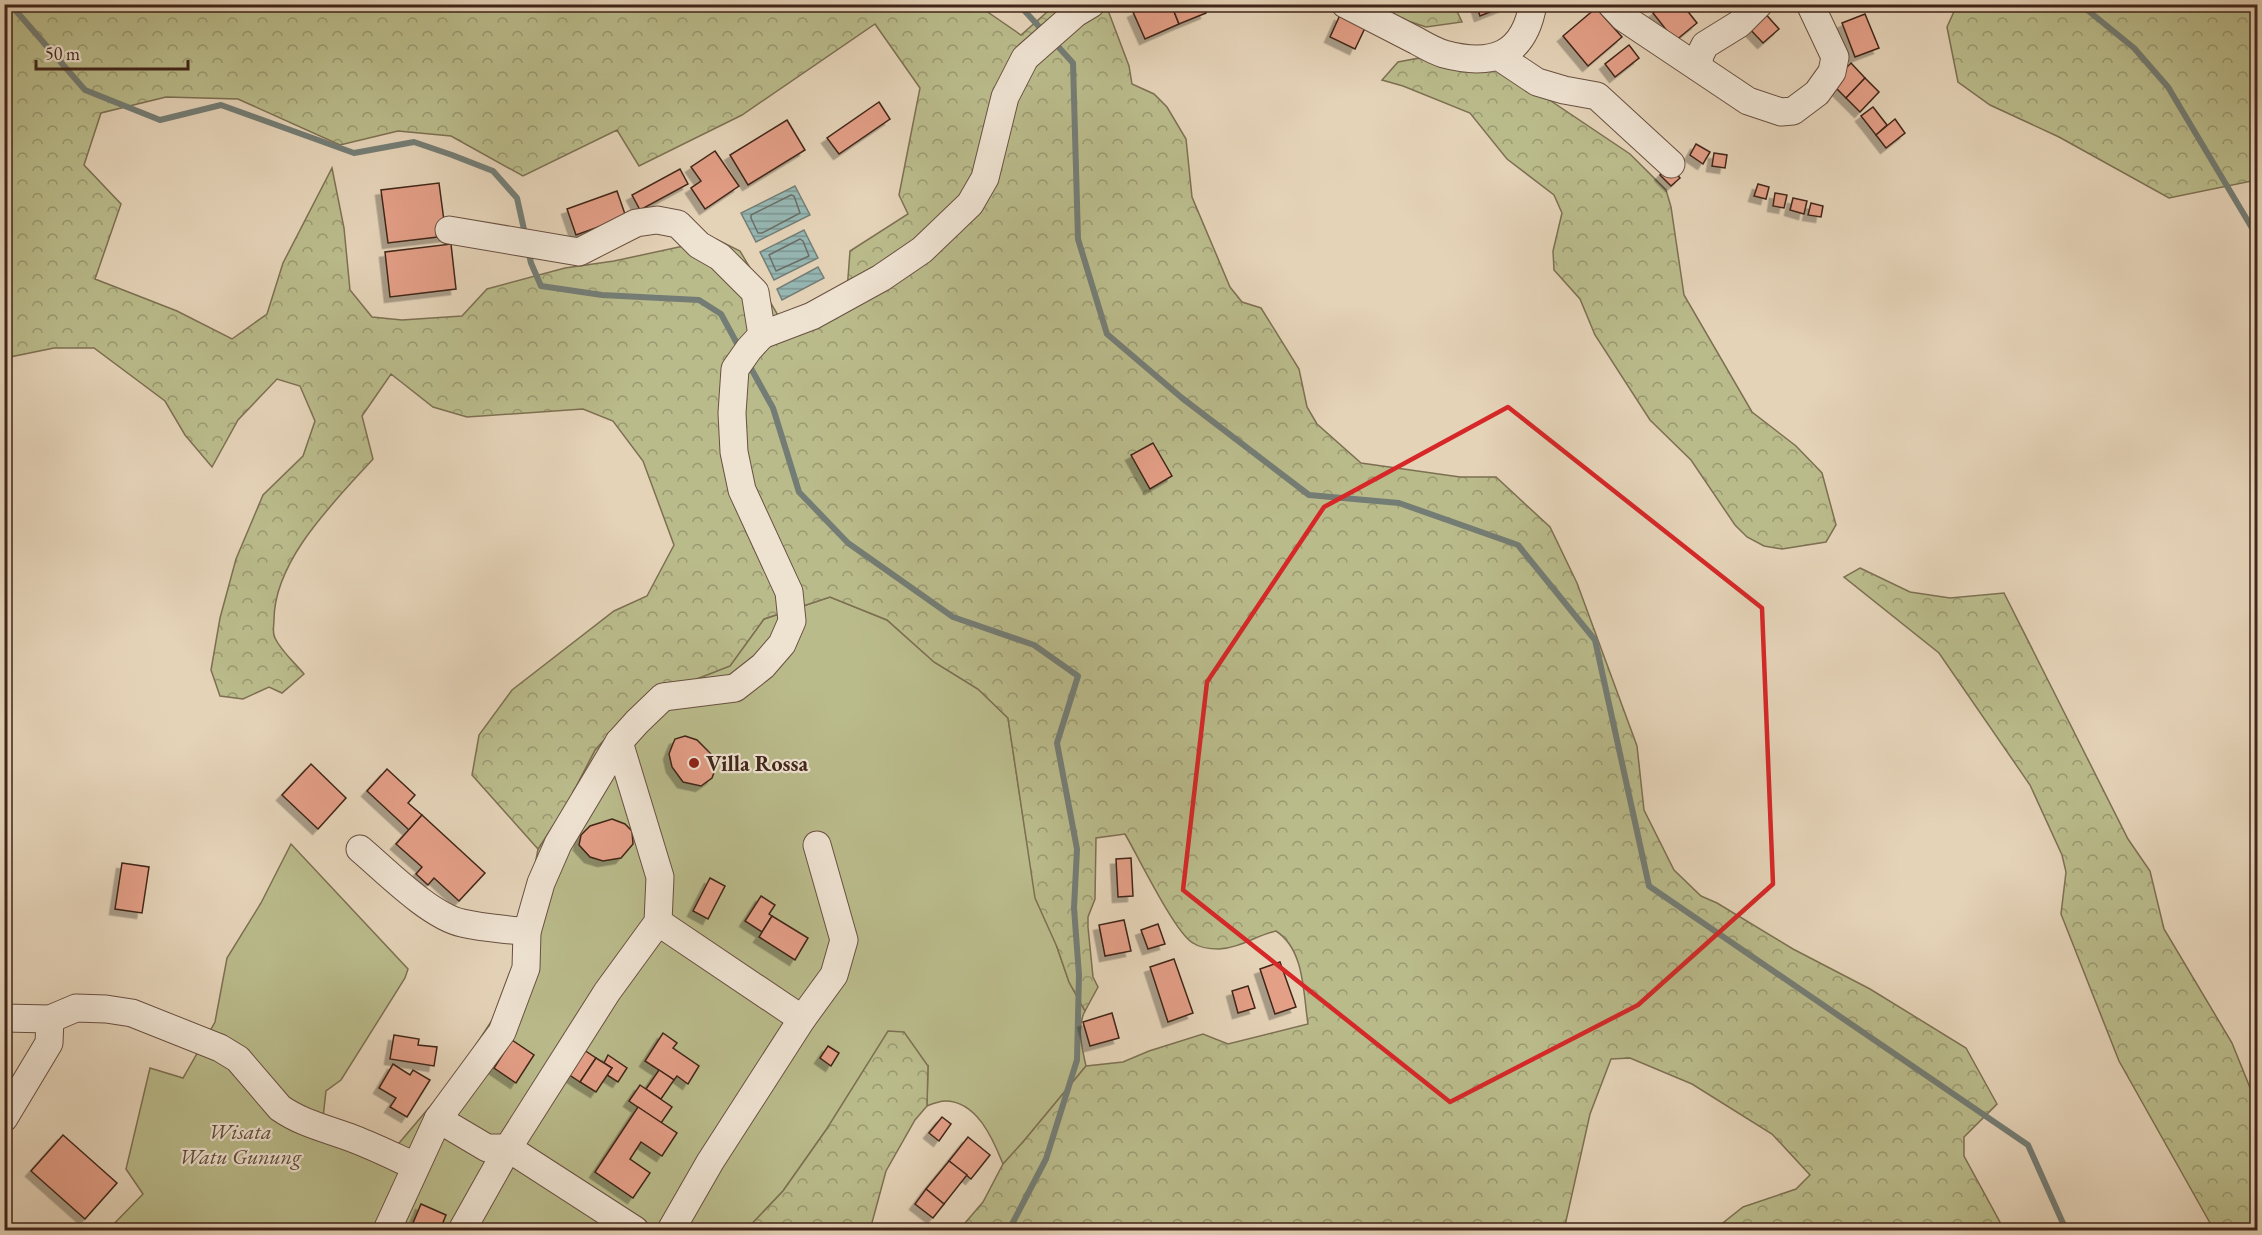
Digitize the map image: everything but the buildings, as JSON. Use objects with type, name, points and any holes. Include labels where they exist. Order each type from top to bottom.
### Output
[{"type":"street","points":[[1345,4],[1442,54],[1467,59],[1498,56],[1512,50],[1525,34],[1533,4]]},
{"type":"street","points":[[1611,4],[1624,18],[1748,101],[1760,107],[1782,112],[1793,111],[1817,93],[1832,72],[1835,57],[1810,4]]},
{"type":"street","points":[[1698,68],[1700,55],[1705,45],[1723,36],[1739,24],[1759,4]]},
{"type":"street","points":[[749,351],[882,278],[922,250],[970,204],[985,178],[1005,97],[1025,58],[1083,9]]},
{"type":"street","points":[[1498,56],[1537,82],[1598,96],[1671,164]]},
{"type":"street","points":[[387,1230],[438,1119],[502,1032],[526,968],[527,932],[542,883],[558,844],[619,742],[663,697],[735,688],[763,666],[782,644],[792,621],[789,592],[742,490],[736,462],[732,413],[749,351],[754,292],[720,257],[699,244],[678,224],[657,220],[636,224],[579,252],[449,230]]},
{"type":"street","points":[[462,1230],[508,1148],[607,992],[658,922],[660,877],[619,742]]},
{"type":"street","points":[[671,1230],[710,1162],[802,1019],[834,975],[844,940],[817,845]]},
{"type":"street","points":[[360,849],[418,899],[444,917],[461,923],[527,932]]},
{"type":"street","points":[[658,922],[802,1019]]},
{"type":"street","points":[[4,1018],[50,1019],[76,1008],[106,1008],[132,1013],[220,1048],[238,1059],[280,1108],[304,1123],[353,1139],[415,1166]]},
{"type":"street","points":[[4,1118],[49,1043],[50,1019]]},
{"type":"street","points":[[438,1119],[487,1149],[508,1148],[636,1230]]},
{"type":"highlighted area","points":[[1508,407],[1762,608],[1773,884],[1638,1005],[1450,1102],[1183,890],[1207,682],[1324,507]]},
{"type":"green space","points":[[976,4],[1021,35],[1055,5],[1106,5],[1129,66],[1132,84],[1154,94],[1167,107],[1186,139],[1192,197],[1230,287],[1242,302],[1261,308],[1299,369],[1307,407],[1317,424],[1361,463],[1460,477],[1496,477],[1550,527],[1577,583],[1637,746],[1644,810],[1674,870],[1701,896],[1717,903],[1793,949],[1870,989],[1966,1048],[1997,1104],[1964,1137],[1964,1156],[2001,1224],[2001,1230],[1714,1230],[1743,1207],[1796,1189],[1810,1175],[1772,1134],[1692,1084],[1630,1058],[1611,1059],[1590,1114],[1564,1230],[959,1230],[983,1202],[1003,1164],[1086,1066],[1123,1062],[1203,1034],[1228,1044],[1308,1024],[1301,973],[1293,949],[1276,931],[1227,948],[1196,945],[1185,936],[1167,910],[1125,834],[1096,838],[1095,899],[1088,917],[1088,927],[1093,977],[1098,987],[1085,1011],[1069,982],[1057,947],[1035,898],[1008,718],[978,689],[934,662],[887,620],[830,597],[764,619],[730,666],[658,694],[616,727],[595,750],[565,808],[538,849],[472,775],[479,735],[512,690],[614,611],[647,596],[674,545],[643,461],[613,421],[583,409],[467,417],[433,407],[391,374],[362,416],[373,459],[309,533],[284,575],[277,598],[274,636],[284,652],[304,674],[282,693],[269,687],[243,699],[220,696],[211,670],[220,618],[236,559],[263,495],[303,456],[315,421],[300,386],[277,379],[238,420],[212,467],[185,435],[165,401],[94,348],[54,348],[5,358],[4,5]],"holes":[[[875,24],[920,88],[899,195],[908,214],[850,251],[847,291],[779,317],[740,251],[716,239],[614,261],[565,268],[487,289],[462,316],[402,320],[372,317],[350,290],[344,228],[332,168],[283,263],[267,314],[232,339],[177,311],[95,279],[121,204],[84,165],[101,113],[166,97],[238,99],[340,145],[398,131],[451,136],[523,176],[617,130],[639,166],[742,115]]]},
{"type":"green space","points":[[1360,5],[1454,5],[1462,22],[1426,27]]},
{"type":"green space","points":[[1957,5],[2257,5],[2257,180],[2169,198],[2059,137],[1990,105],[1958,82],[1947,27]]},
{"type":"green space","points":[[1440,54],[1487,58],[1630,154],[1666,190],[1671,207],[1684,295],[1752,412],[1796,446],[1822,473],[1836,525],[1826,542],[1782,549],[1764,546],[1747,537],[1735,525],[1691,460],[1650,420],[1595,335],[1580,299],[1554,270],[1553,251],[1562,213],[1554,195],[1507,159],[1470,113],[1382,80],[1398,62]]},
{"type":"green space","points":[[1860,568],[1910,592],[1950,598],[2004,593],[2128,839],[2150,871],[2164,929],[2232,1043],[2257,1105],[2257,1230],[2214,1230],[2119,1061],[2061,914],[2066,872],[2062,855],[2030,785],[1939,653],[1844,577]]},
{"type":"green space","name":"Wisata Watu Gunung","points":[[830,597],[887,620],[934,662],[978,689],[1008,718],[1027,842],[1069,982],[1085,1011],[1080,1031],[1086,1066],[1003,1164],[989,1133],[975,1114],[966,1107],[945,1101],[927,1106],[928,1066],[826,1130],[783,1191],[746,1230],[108,1230],[143,1194],[126,1169],[150,1068],[183,1078],[215,1022],[227,958],[261,903],[291,844],[408,969],[405,978],[341,1080],[326,1091],[323,1118],[394,1149],[455,1077],[511,991],[538,849],[565,808],[595,750],[616,727],[658,694],[730,666],[764,619]]},
{"type":"green space","points":[[888,1031],[904,1032],[928,1066],[927,1106],[915,1120],[886,1171],[870,1230],[746,1230],[783,1191],[826,1130]]},
{"type":"water","points":[[795,186],[810,215],[756,242],[741,213]]},
{"type":"water","points":[[804,230],[818,258],[774,280],[760,252]]},
{"type":"water","points":[[818,267],[824,278],[782,300],[777,289]]},
{"type":"waterway","points":[[10,4],[85,90],[160,120],[221,105],[354,153],[414,142],[493,171],[517,198],[525,234]]},
{"type":"waterway","points":[[1014,4],[1021,7],[1044,32]]},
{"type":"waterway","points":[[2080,4],[2134,48],[2168,87],[2258,238]]},
{"type":"waterway","points":[[1053,41],[1073,63],[1078,239],[1107,334],[1182,398],[1309,495],[1399,503],[1518,545],[1595,640],[1649,886],[2028,1145],[2066,1230]]},
{"type":"waterway","points":[[528,250],[541,286],[602,295],[699,300],[721,314],[740,349]]},
{"type":"waterway","points":[[748,363],[773,408],[799,492],[848,543],[953,617],[1034,645],[1078,676],[1057,743],[1077,849],[1074,908],[1079,975],[1077,1060],[1046,1159],[1009,1230]]},
{"type":"place","name":"Villa Rossa","points":[[694,763]]}]
